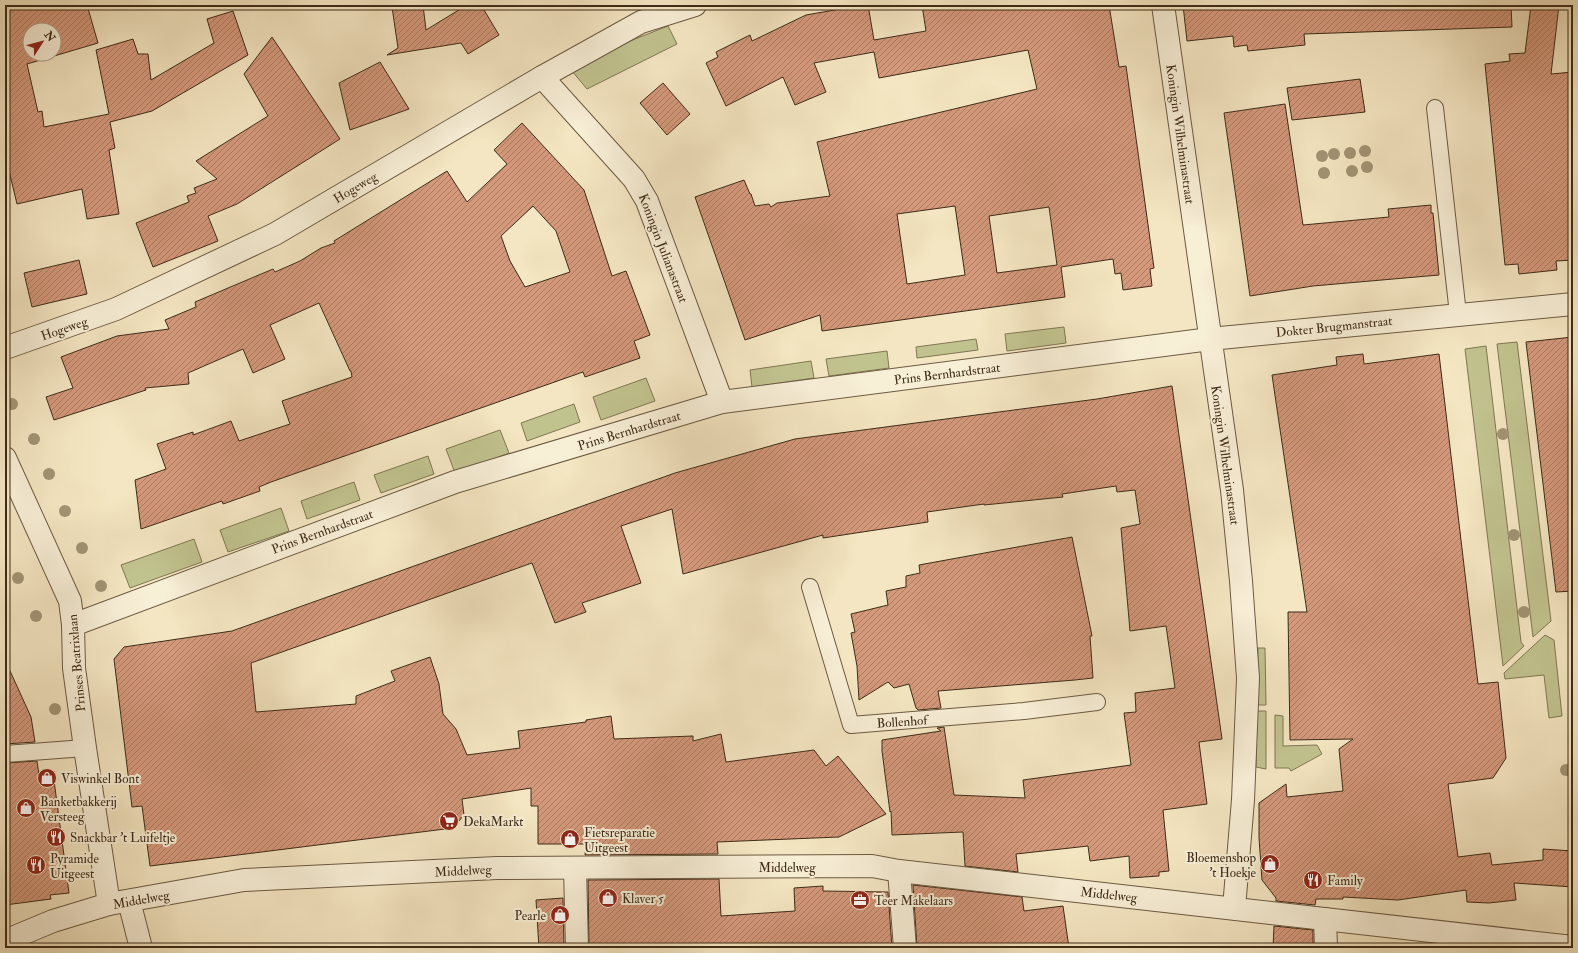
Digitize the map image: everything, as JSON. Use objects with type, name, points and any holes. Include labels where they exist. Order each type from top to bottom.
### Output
[{"type":"street","name":"Hogeweg","points":[[5,348],[116,309],[275,234],[542,77],[641,22],[695,5]]},
{"type":"street","name":"Koningin Wilhelminastraat","points":[[1163,5],[1232,490],[1248,678],[1243,800],[1234,908]]},
{"type":"street","name":"Koningin Julianastraat","points":[[542,77],[634,179],[648,201],[722,402]]},
{"type":"street","name":"Dokter Brugmanstraat","points":[[1210,339],[1573,304]]},
{"type":"street","name":"Prins Bernhardstraat","points":[[73,625],[455,482],[722,402],[1210,339]]},
{"type":"street","name":"Prinses Beatrixlaan","points":[[5,458],[70,601],[73,625],[74,668],[85,748],[119,903],[141,948]]},
{"type":"street","name":"Middelweg","points":[[5,941],[53,921],[119,903],[244,880],[497,868],[872,866],[898,871],[1573,947]]},
{"type":"street","points":[[575,868],[577,948]]},
{"type":"street","points":[[898,871],[905,948]]},
{"type":"street","points":[[1325,919],[1326,948]]},
{"type":"lane","points":[[1435,108],[1458,314]]},
{"type":"lane","name":"Bollenhof","points":[[810,587],[851,725],[1024,712],[1097,702]]},
{"type":"lane","points":[[5,754],[85,748]]},
{"type":"green space","points":[[668,26],[677,44],[587,89],[572,71],[630,41]]},
{"type":"green space","points":[[1064,327],[1066,343],[1007,351],[1005,334]]},
{"type":"green space","points":[[976,339],[978,350],[917,358],[916,347]]},
{"type":"green space","points":[[1517,342],[1551,621],[1533,637],[1497,344]]},
{"type":"green space","points":[[1486,346],[1521,642],[1524,646],[1503,666],[1465,349]]},
{"type":"green space","points":[[887,351],[889,368],[829,376],[826,359]]},
{"type":"green space","points":[[811,361],[814,378],[752,387],[750,370]]},
{"type":"green space","points":[[646,378],[655,401],[601,420],[593,397]]},
{"type":"green space","points":[[574,404],[580,422],[527,441],[521,423]]},
{"type":"green space","points":[[500,430],[509,453],[455,473],[446,449]]},
{"type":"green space","points":[[428,456],[434,474],[381,493],[374,475]]},
{"type":"green space","points":[[354,482],[360,500],[307,519],[301,501]]},
{"type":"green space","points":[[281,508],[289,531],[228,552],[220,530]]},
{"type":"green space","points":[[194,539],[202,562],[130,588],[121,565]]},
{"type":"green space","points":[[1545,635],[1554,640],[1562,716],[1549,718],[1544,675],[1505,679],[1504,673]]},
{"type":"green space","points":[[1258,648],[1265,648],[1266,705],[1257,705]]},
{"type":"green space","points":[[1257,711],[1266,711],[1266,769],[1256,767]]},
{"type":"green space","points":[[1275,715],[1283,716],[1283,746],[1317,745],[1322,754],[1291,771],[1289,768],[1275,768]]},
{"type":"building","points":[[5,5],[87,5],[98,43],[62,54],[62,22],[22,22],[22,62],[34,62],[27,64],[38,112],[42,111],[44,127],[109,114],[96,50],[133,39],[138,54],[148,54],[151,80],[214,43],[207,19],[233,11],[248,55],[152,111],[110,122],[115,148],[109,150],[119,214],[87,219],[82,189],[17,204],[5,154]]},
{"type":"building","points":[[423,5],[426,30],[467,5],[481,5],[499,35],[468,54],[461,43],[387,55],[398,48],[392,7]]},
{"type":"building","points":[[868,5],[874,40],[926,31],[922,5],[1109,5],[1119,67],[1126,66],[1154,268],[1150,269],[1152,286],[1123,290],[1121,273],[1115,274],[1113,259],[1061,267],[1065,297],[822,331],[820,315],[745,340],[695,197],[744,180],[755,206],[769,204],[771,207],[777,203],[830,196],[817,142],[1037,89],[1028,50],[879,78],[874,52],[814,63],[826,92],[795,105],[783,77],[726,106],[706,63],[718,57],[716,52],[750,35],[752,41],[806,15]],"holes":[[[955,206],[965,275],[907,284],[897,214]],[[1049,207],[1057,265],[997,273],[989,216]]]},
{"type":"building","points":[[1183,5],[1511,5],[1512,27],[1304,34],[1305,45],[1248,51],[1247,45],[1234,47],[1233,36],[1187,41]]},
{"type":"building","points":[[1531,5],[1559,5],[1551,74],[1573,72],[1573,260],[1556,261],[1557,270],[1519,274],[1518,264],[1505,265],[1485,64],[1510,61],[1509,54],[1525,53]]},
{"type":"building","points":[[272,37],[340,139],[237,204],[208,216],[218,241],[153,267],[136,223],[189,202],[187,196],[196,193],[194,188],[217,179],[196,161],[268,116],[244,74]]},
{"type":"building","points":[[380,62],[409,109],[350,130],[339,83]]},
{"type":"building","points":[[1360,79],[1365,112],[1292,120],[1287,88]]},
{"type":"building","points":[[663,83],[690,114],[667,135],[640,103]]},
{"type":"building","points":[[1285,104],[1303,225],[1389,217],[1388,209],[1431,205],[1439,275],[1313,286],[1250,296],[1224,113]]},
{"type":"building","points":[[522,123],[584,190],[612,276],[626,271],[650,335],[634,341],[640,358],[585,377],[583,372],[271,482],[259,487],[260,491],[223,504],[222,501],[141,529],[135,480],[166,469],[157,444],[193,432],[193,435],[231,421],[239,441],[290,424],[282,401],[352,377],[351,371],[319,303],[270,325],[285,359],[253,373],[243,349],[188,373],[189,384],[145,388],[146,390],[54,420],[46,397],[73,388],[61,357],[117,336],[169,329],[165,320],[196,307],[195,302],[273,269],[275,272],[300,261],[321,248],[335,243],[334,241],[447,171],[467,202],[507,164],[494,150]],"holes":[[[533,206],[556,231],[570,272],[525,287],[510,261],[501,236]]]},
{"type":"building","points":[[79,260],[87,294],[32,307],[24,273]]},
{"type":"building","points":[[1573,337],[1573,591],[1556,592],[1526,342]]},
{"type":"building","points":[[1363,354],[1364,364],[1439,354],[1478,684],[1498,682],[1506,758],[1493,778],[1448,784],[1458,857],[1490,853],[1492,865],[1543,860],[1543,849],[1573,851],[1573,887],[1514,883],[1516,900],[1489,903],[1467,902],[1466,890],[1398,900],[1343,897],[1343,899],[1316,899],[1315,905],[1276,901],[1276,898],[1262,880],[1259,838],[1259,803],[1286,784],[1287,797],[1343,791],[1339,749],[1353,739],[1290,740],[1288,612],[1307,612],[1272,375],[1337,365],[1336,357]]},
{"type":"building","points":[[1172,386],[1222,739],[1199,742],[1207,804],[1163,810],[1169,871],[1159,872],[1159,876],[1130,878],[1129,856],[1090,861],[1088,846],[1016,854],[1018,872],[965,866],[963,832],[892,835],[891,811],[890,812],[882,751],[882,740],[941,731],[937,728],[944,727],[954,795],[1025,798],[1023,780],[1131,765],[1124,713],[1136,712],[1135,693],[1175,688],[1166,626],[1130,631],[1121,528],[1140,524],[1135,490],[1117,492],[1116,486],[1062,494],[1063,497],[984,504],[927,512],[928,522],[823,538],[823,535],[683,574],[672,509],[621,526],[641,583],[582,603],[586,612],[555,623],[532,563],[251,663],[256,712],[356,704],[356,696],[395,681],[391,671],[430,657],[439,684],[443,714],[456,729],[467,755],[520,748],[518,731],[586,722],[586,720],[611,716],[614,739],[693,736],[693,741],[721,734],[726,762],[814,750],[826,766],[838,756],[886,814],[839,837],[717,842],[718,854],[585,855],[586,844],[538,844],[538,806],[531,806],[531,788],[462,799],[464,815],[453,828],[150,866],[142,806],[132,807],[114,659],[124,647],[232,631],[675,473],[795,439],[1097,399]]},
{"type":"building","points":[[1072,537],[1092,636],[1090,636],[1093,678],[938,691],[941,708],[918,710],[916,708],[909,684],[894,688],[888,682],[859,700],[857,666],[851,633],[855,632],[851,614],[888,605],[886,591],[906,587],[906,576],[920,573],[919,565]]},
{"type":"building","points":[[5,660],[31,717],[35,742],[5,744]]},
{"type":"building","points":[[37,761],[39,775],[53,773],[69,893],[50,895],[51,899],[5,905],[5,763]]},
{"type":"building","points":[[719,879],[721,916],[795,911],[794,888],[823,886],[823,891],[888,892],[892,948],[589,948],[588,880]]},
{"type":"building","points":[[913,885],[1022,897],[1024,911],[1063,906],[1069,948],[955,948],[955,946],[917,947]]},
{"type":"building","points":[[563,898],[564,948],[539,948],[536,900]]},
{"type":"building","points":[[1274,926],[1313,930],[1313,948],[1273,948]]},
{"type":"place","name":"Viswinkel Bont","points":[[47,778]]},
{"type":"place","name":"Banketbakkerij Versteeg","points":[[26,808]]},
{"type":"place","name":"DekaMarkt","points":[[449,821]]},
{"type":"place","name":"Snackbar 't Luifeltje","points":[[56,837]]},
{"type":"place","name":"Fietsreparatie Uitgeest","points":[[570,839]]},
{"type":"place","name":"Bloemenshop 't Hoekje","points":[[1270,864]]},
{"type":"place","name":"Pyramide Uitgeest","points":[[36,865]]},
{"type":"place","name":"Family","points":[[1313,880]]},
{"type":"place","name":"Klaver 5","points":[[608,898]]},
{"type":"place","name":"Teer Makelaars","points":[[860,900]]},
{"type":"place","name":"Pearle","points":[[560,915]]}]
